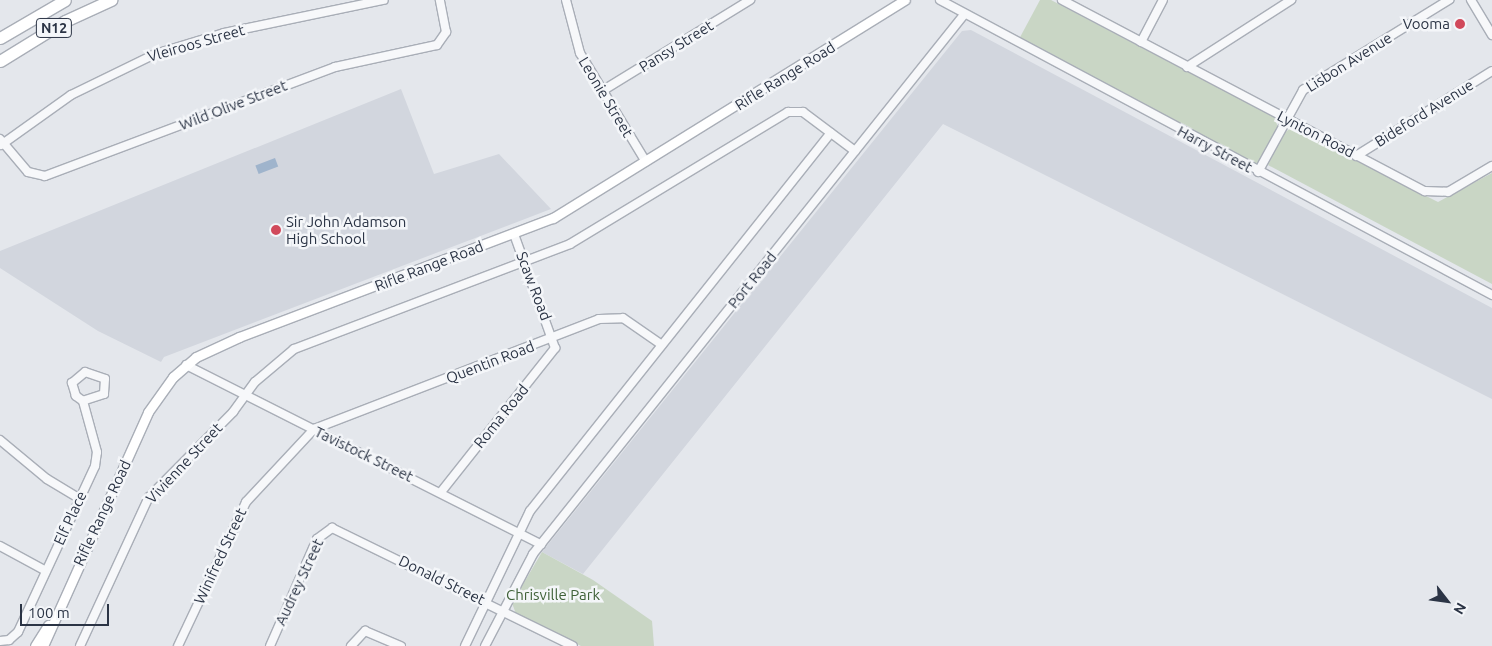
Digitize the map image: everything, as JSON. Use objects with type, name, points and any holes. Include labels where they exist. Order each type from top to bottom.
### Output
[{"type":"highway","name":"N12","points":[[0,38],[65,0]]},
{"type":"highway","name":"N12","points":[[0,61],[65,21],[111,0]]},
{"type":"main road","name":"Rifle Range Road","points":[[43,646],[148,412],[186,365],[239,337],[514,234],[560,214],[905,0]]},
{"type":"main road","name":"Rifle Range Road","points":[[35,646],[56,615]]},
{"type":"street","name":"Vleiroos Street","points":[[1,142],[71,94],[155,54],[224,33],[384,0]]},
{"type":"street","name":"Wild Olive Street","points":[[1,142],[28,172],[45,176],[335,67],[442,41],[446,32],[440,0]]},
{"type":"street","name":"Leonie Street","points":[[566,0],[580,53],[646,162]]},
{"type":"street","name":"Pansy Street","points":[[602,92],[750,0]]},
{"type":"street","name":"Harry Street","points":[[940,0],[963,16],[1492,295]]},
{"type":"street","name":"Lynton Road","points":[[1062,0],[1356,156],[1439,194],[1492,166]]},
{"type":"street","points":[[1141,42],[1163,0]]},
{"type":"street","points":[[1187,67],[1291,0]]},
{"type":"street","name":"Lisbon Avenue","points":[[1258,172],[1285,119],[1307,87],[1449,0]]},
{"type":"street","points":[[1471,0],[1492,35]]},
{"type":"street","name":"Port Road","points":[[485,646],[503,610],[541,544],[963,16]]},
{"type":"street","name":"Bideford Avenue","points":[[1356,156],[1492,71]]},
{"type":"street","name":"Rifle Range Road","points":[[244,394],[299,346],[574,242],[788,112],[803,112],[855,151]]},
{"type":"street","name":"Port Road","points":[[465,646],[519,532],[552,482],[831,133]]},
{"type":"street","name":"Scaw Road","points":[[514,234],[554,338]]},
{"type":"street","name":"Quentin Road","points":[[314,429],[554,338],[615,317],[662,345]]},
{"type":"street","name":"Roma Road","points":[[441,492],[552,353],[554,338]]},
{"type":"street","name":"Tavistock Street","points":[[186,365],[541,544]]},
{"type":"street","name":"Elf Place","points":[[0,641],[9,640],[18,632],[80,498],[97,456],[83,401],[72,387],[75,376],[90,372],[104,379],[104,394],[83,401]]},
{"type":"street","name":"Vivienne Street","points":[[80,646],[146,502],[233,412],[244,394]]},
{"type":"street","name":"Winifred Street","points":[[181,645],[246,502],[314,429]]},
{"type":"street","points":[[0,440],[47,480],[80,498]]},
{"type":"street","name":"Donald Street","points":[[336,529],[573,646]]},
{"type":"street","name":"Audrey Street","points":[[270,646],[319,536],[336,529]]},
{"type":"street","points":[[0,546],[46,571]]},
{"type":"street","points":[[351,646],[358,634],[369,631],[401,646]]},
{"type":"shaded area","points":[[971,30],[1492,308],[1492,399],[943,124],[583,574],[542,552],[962,31]]},
{"type":"shaded area","name":"Sir John Adamson High School","points":[[401,89],[434,174],[499,154],[551,209],[164,357],[161,362],[98,331],[0,268],[0,251]]},
{"type":"green space","points":[[1040,0],[1051,0],[1274,117],[1278,127],[1261,161],[1254,165],[1018,41]]},
{"type":"green space","points":[[1291,128],[1438,202],[1492,173],[1492,284],[1268,165],[1284,133]]},
{"type":"green space","name":"Chrisville Park","points":[[542,552],[593,580],[652,621],[654,646],[581,646],[516,614],[512,603]]},
{"type":"water","points":[[275,158],[278,166],[259,174],[255,166]]},
{"type":"place","name":"Vooma","points":[[1460,24]]},
{"type":"place","name":"Sir John Adamson High School","points":[[276,230]]}]
